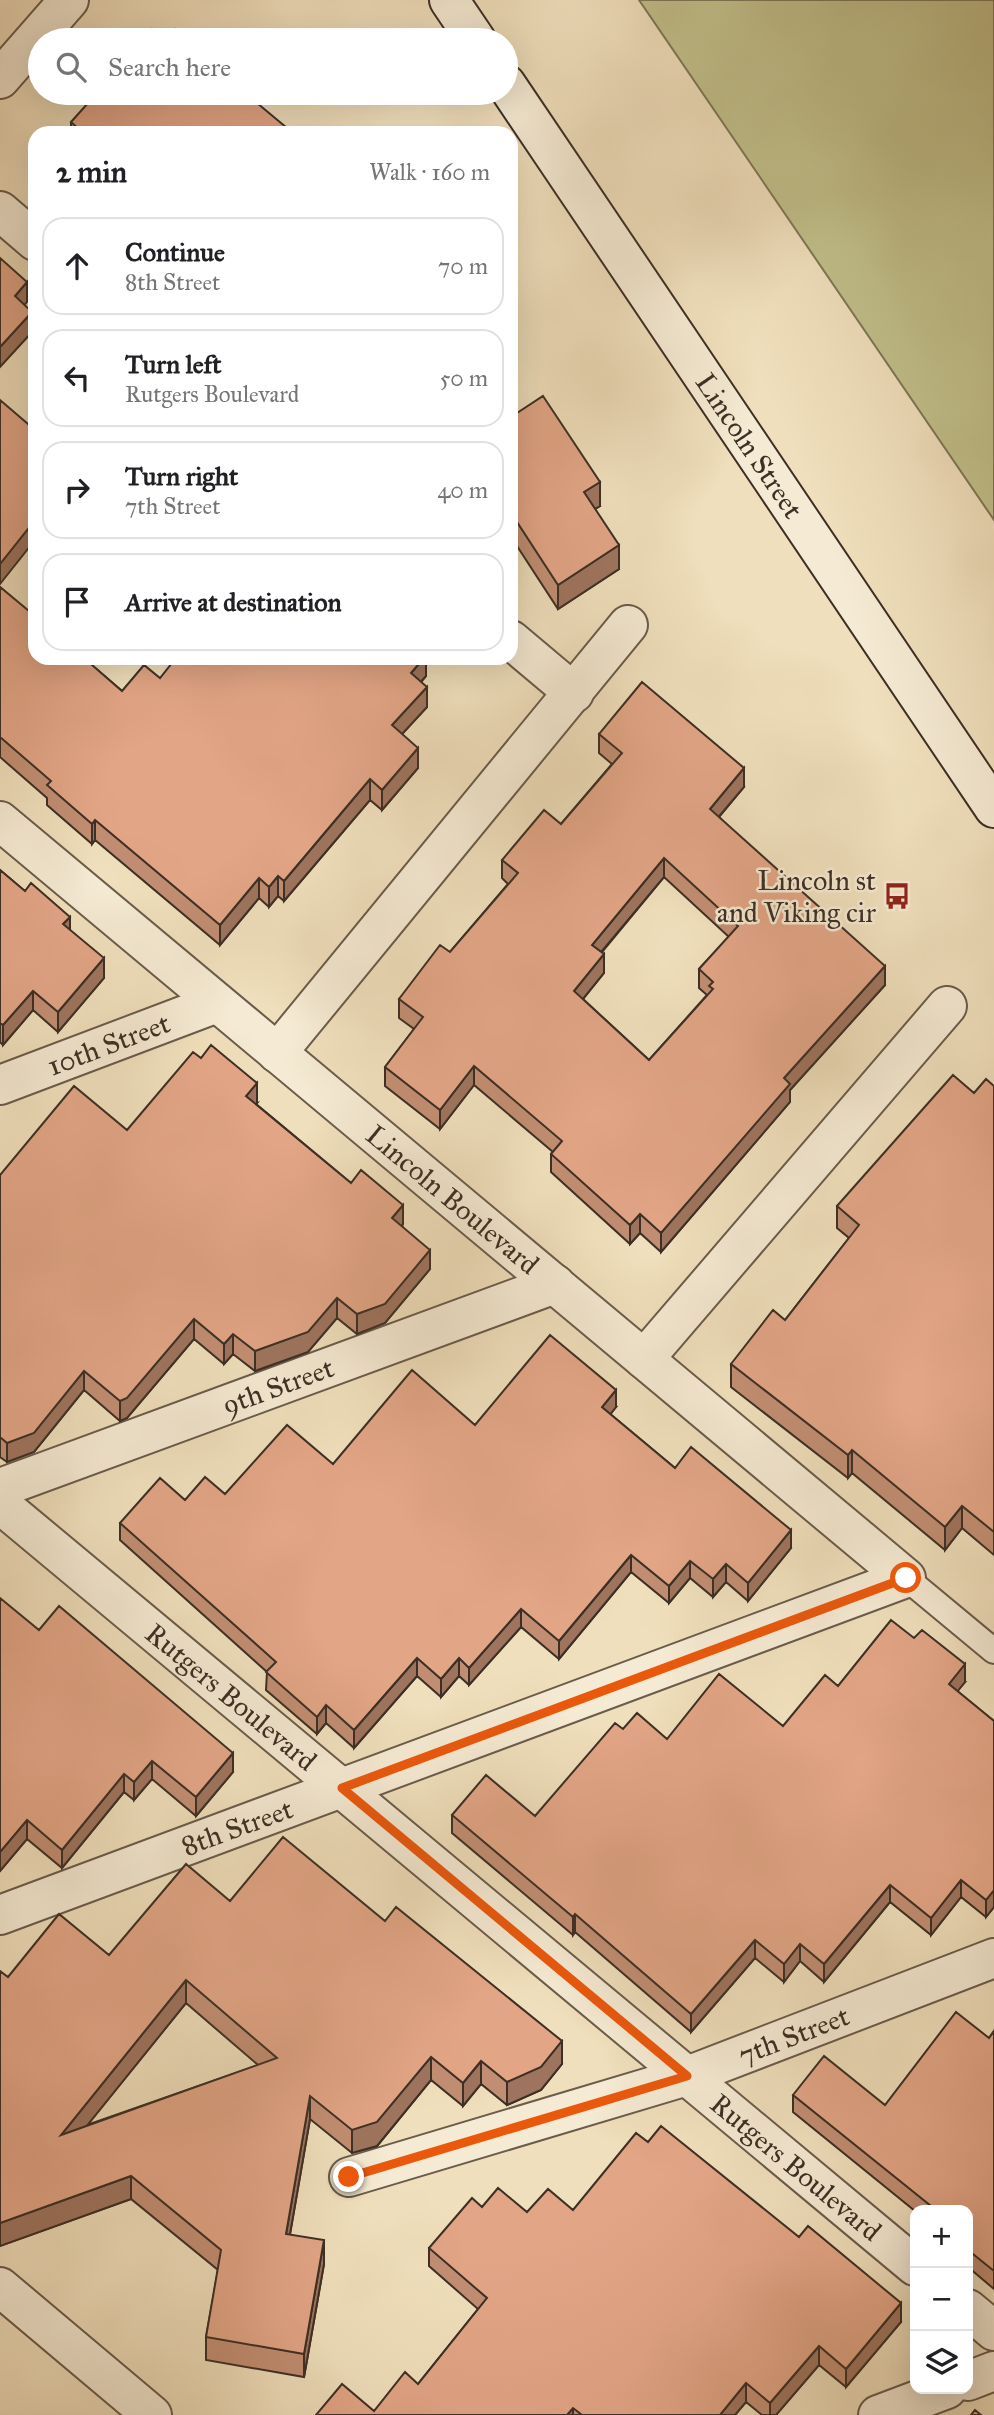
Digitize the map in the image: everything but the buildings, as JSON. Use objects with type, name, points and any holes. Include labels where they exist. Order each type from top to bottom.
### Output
[{"type":"street","points":[[45,28],[69,0]]},
{"type":"street","points":[[449,0],[469,28]]},
{"type":"street","points":[[0,79],[28,47]]},
{"type":"street","name":"Lincoln Street","points":[[518,102],[994,807]]},
{"type":"street","points":[[0,211],[28,235]]},
{"type":"street","points":[[277,1053],[628,625]]},
{"type":"street","points":[[518,646],[574,693]]},
{"type":"street","name":"Lincoln Boulevard","points":[[0,821],[906,1578]]},
{"type":"street","name":"10th Street","points":[[0,1084],[217,1003]]},
{"type":"street","points":[[644,1359],[947,1006]]},
{"type":"street","name":"9th Street","points":[[0,1489],[555,1284]]},
{"type":"street","name":"Rutgers Boulevard","points":[[0,1504],[910,2262]]},
{"type":"street","name":"8th Street","points":[[0,1915],[906,1578]]},
{"type":"street","name":"7th Street","points":[[349,2177],[687,2076],[994,1958]]},
{"type":"street","points":[[0,2287],[152,2415]]},
{"type":"street","points":[[973,2313],[994,2331]]},
{"type":"street","points":[[973,2379],[994,2371]]},
{"type":"street","points":[[878,2415],[934,2394]]},
{"type":"lane","points":[[906,1578],[994,1651]]},
{"type":"shaded area","points":[[639,0],[994,0],[994,520]]},
{"type":"place","name":"Lincoln st and Viking cir","points":[[897,896]]},
{"type":"route","points":[[349,2177],[687,2076],[342,1788],[906,1578]]}]
